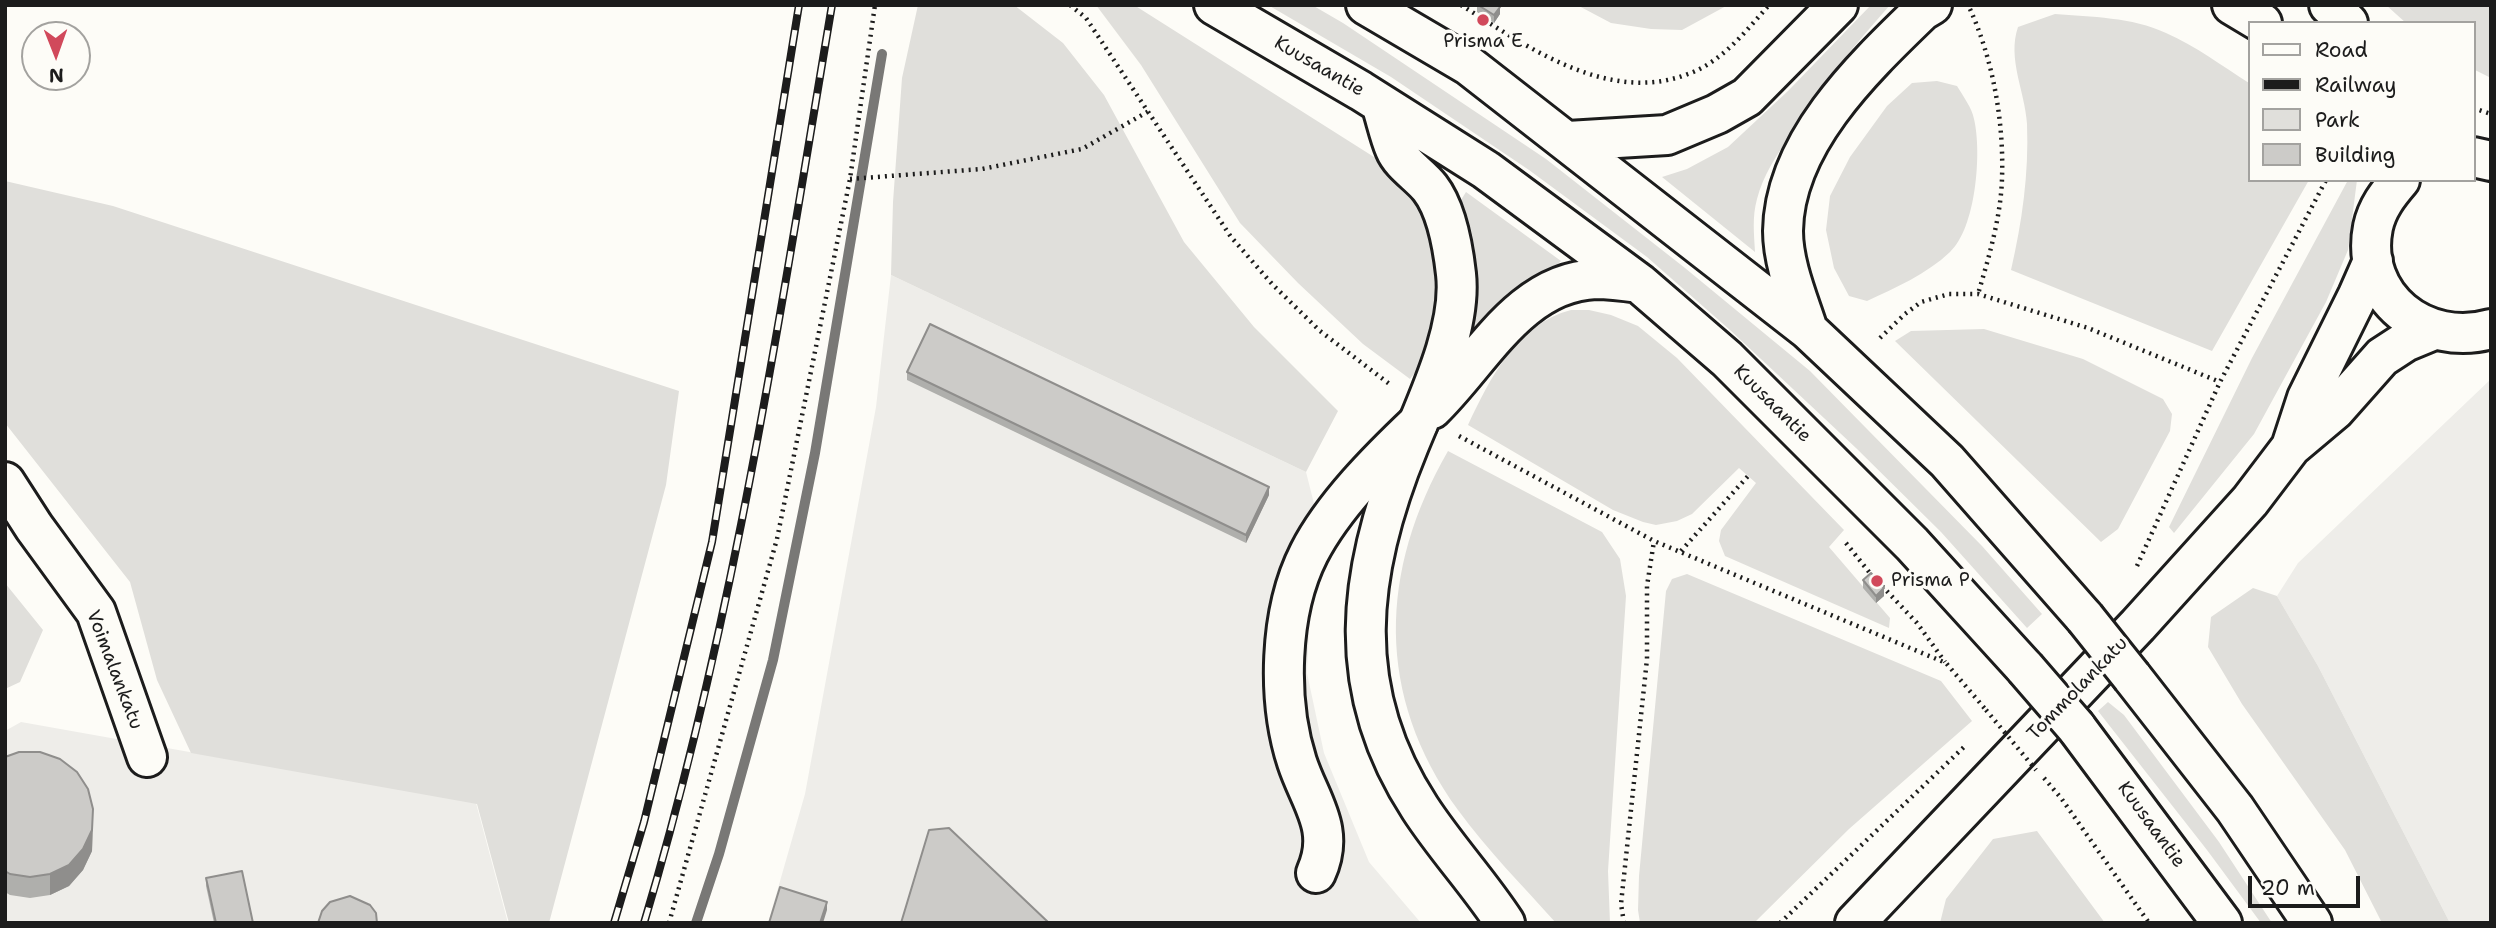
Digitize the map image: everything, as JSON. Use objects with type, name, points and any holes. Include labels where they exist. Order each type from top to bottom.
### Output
[{"type":"main road","name":"Kuusaantie","points":[[1214,5],[1486,170],[1639,284],[1736,368],[1912,544],[2025,668],[2101,757],[2222,923]]},
{"type":"main road","points":[[1366,5],[1468,65],[1568,141],[1808,330],[1947,461],[2085,618],[2132,677],[2235,809],[2312,923]]},
{"type":"main road","points":[[1568,141],[1667,135],[1717,114],[1747,97],[1838,5]]},
{"type":"main road","points":[[1808,330],[1790,273],[1783,234],[1786,199],[1798,164],[1825,120],[1863,68],[1931,5]]},
{"type":"main road","points":[[2232,5],[2259,21]]},
{"type":"main road","points":[[2329,5],[2345,21]]},
{"type":"main road","points":[[1381,104],[1395,152],[1431,189],[1444,217],[1456,276],[1447,345],[1424,416],[1385,513],[1369,576],[1366,627],[1371,698],[1395,765],[1414,797],[1503,917]]},
{"type":"main road","points":[[2399,182],[2379,209],[2371,243],[2373,261],[2388,296],[2400,311],[2434,330],[2466,334],[2491,329]]},
{"type":"main road","name":"Tommolankatu","points":[[2291,447],[2307,398],[2373,261]]},
{"type":"main road","points":[[1316,873],[1325,844],[1322,828],[1297,764],[1287,725],[1284,685],[1287,639],[1294,596],[1309,553],[1339,509],[1374,466],[1455,387],[1506,324],[1532,302],[1560,287],[1593,279],[1639,284]]},
{"type":"main road","name":"Tommolankatu","points":[[1856,923],[2138,625],[2250,501],[2291,447],[2334,410],[2382,357],[2405,342],[2434,330]]},
{"type":"main road","name":"Voimalankatu","points":[[5,482],[96,612],[147,757]]},
{"type":"path","points":[[668,923],[777,539],[850,179],[875,5]]},
{"type":"path","points":[[1070,5],[1086,18],[1231,237],[1273,285],[1320,331],[1424,416],[1654,541],[1946,663]]},
{"type":"path","points":[[1461,5],[1549,57],[1580,72],[1618,81],[1652,83],[1689,75],[1714,60],[1739,39],[1769,5]]},
{"type":"path","points":[[1971,11],[1988,60],[1995,92],[2002,168],[1997,216],[1978,294]]},
{"type":"path","points":[[850,179],[982,169],[1082,149],[1149,111]]},
{"type":"path","points":[[1880,338],[1921,302],[1949,294],[1978,294],[2088,328],[2220,382]]},
{"type":"path","points":[[1682,551],[1748,476]]},
{"type":"path","points":[[1624,923],[1621,904],[1647,659],[1647,586],[1654,541]]},
{"type":"path","points":[[1846,543],[1917,623],[1946,663],[2061,798],[2149,923]]},
{"type":"shaded area","points":[[891,275],[1306,472],[1325,547],[1310,607],[1307,673],[1324,753],[1369,862],[1421,923],[768,923],[805,794],[876,407]]},
{"type":"shaded area","points":[[2491,379],[2491,923],[2450,923],[2318,666],[2277,596],[2298,563]]},
{"type":"shaded area","points":[[21,722],[476,803],[508,923],[5,923],[5,731]]},
{"type":"green space","points":[[918,5],[1014,5],[1063,43],[1104,95],[1184,242],[1254,327],[1338,411],[1306,472],[891,275],[902,78]]},
{"type":"green space","points":[[1096,5],[1134,5],[1374,157],[1403,182],[1426,220],[1433,241],[1439,286],[1438,308],[1428,352],[1410,379],[1363,344],[1240,223],[1141,65]]},
{"type":"green space","points":[[1268,5],[1312,5],[1343,23],[1546,159],[1685,268],[1810,371],[1982,546],[2042,614],[2027,628],[1941,532],[1856,448],[1730,330],[1647,257],[1529,170],[1391,77]]},
{"type":"green space","points":[[1577,5],[1728,5],[1682,30],[1611,23]]},
{"type":"green space","points":[[1871,5],[1890,5],[1824,85],[1766,174],[1754,212],[1755,252],[1662,177],[1687,169],[1728,147],[1788,91]]},
{"type":"green space","points":[[2386,5],[2491,5],[2491,78],[2475,70],[2475,21],[2404,21]]},
{"type":"green space","points":[[2055,14],[2111,19],[2153,28],[2188,44],[2248,82],[2248,182],[2308,182],[2212,351],[2011,270],[2024,198],[2027,161],[2026,112],[2014,51],[2018,27]]},
{"type":"green space","points":[[1937,81],[1957,86],[1974,119],[1977,170],[1966,226],[1950,252],[1921,274],[1867,301],[1849,296],[1834,268],[1826,230],[1830,196],[1850,157],[1887,106],[1912,83]]},
{"type":"green space","points":[[5,181],[113,206],[679,391],[666,485],[549,923],[509,923],[477,804],[191,753],[157,680],[130,582],[5,423]]},
{"type":"green space","points":[[2347,182],[2357,182],[2348,250],[2326,302],[2254,434],[2174,533],[2169,527],[2252,358]]},
{"type":"green space","points":[[1466,192],[1561,261],[1512,290],[1492,308],[1475,329],[1470,326],[1476,262],[1471,231],[1461,200]]},
{"type":"green space","points":[[1571,310],[1589,310],[1611,315],[1638,326],[1677,358],[1844,530],[1829,547],[1890,618],[1889,628],[1725,556],[1719,541],[1721,530],[1756,483],[1739,468],[1692,514],[1677,521],[1656,525],[1613,510],[1468,425],[1496,372],[1520,340],[1552,317]]},
{"type":"green space","points":[[1984,329],[2083,359],[2163,399],[2172,414],[2170,431],[2118,529],[2101,542],[1895,341],[1911,331]]},
{"type":"green space","points":[[1448,451],[1602,532],[1620,559],[1626,596],[1608,871],[1610,923],[1556,923],[1493,854],[1458,810],[1431,766],[1412,722],[1400,678],[1396,632],[1399,587],[1409,542],[1425,496]]},
{"type":"green space","points":[[1687,574],[1941,681],[1972,721],[1849,829],[1754,923],[1640,923],[1639,876],[1666,591],[1672,579]]},
{"type":"green space","points":[[5,583],[43,630],[20,682],[5,689]]},
{"type":"green space","points":[[2253,588],[2277,596],[2318,666],[2450,923],[2382,923],[2345,850],[2242,704],[2208,647],[2211,617]]},
{"type":"green space","points":[[2108,702],[2124,715],[2219,842],[2272,923],[2261,923],[2098,711]]},
{"type":"green space","points":[[2037,831],[2105,923],[1940,923],[1946,899],[1993,839]]},
{"type":"building","points":[[1478,5],[1498,5],[1500,7],[1494,15]]},
{"type":"building","points":[[930,324],[1269,487],[1246,535],[907,372]]},
{"type":"building","points":[[1871,573],[1884,588],[1876,596],[1863,580]]},
{"type":"building","points":[[19,752],[40,752],[60,759],[77,772],[88,789],[93,809],[92,830],[83,849],[69,865],[50,874],[30,877],[5,871],[5,757]]},
{"type":"building","points":[[949,828],[1049,923],[901,923],[929,830]]},
{"type":"building","points":[[242,871],[253,923],[216,923],[206,878]]},
{"type":"building","points":[[780,887],[827,902],[820,923],[769,923]]},
{"type":"building","points":[[350,896],[370,905],[376,913],[377,923],[318,923],[322,911],[330,902]]},
{"type":"waterway","points":[[696,923],[719,854],[773,660],[815,453],[882,54]]},
{"type":"railway","points":[[614,923],[644,822],[712,542],[799,5]]},
{"type":"railway","points":[[644,923],[676,810],[729,582],[773,352],[832,5]]},
{"type":"place","name":"Prisma E","points":[[1483,20]]},
{"type":"place","name":"Prisma P","points":[[1877,581]]}]
